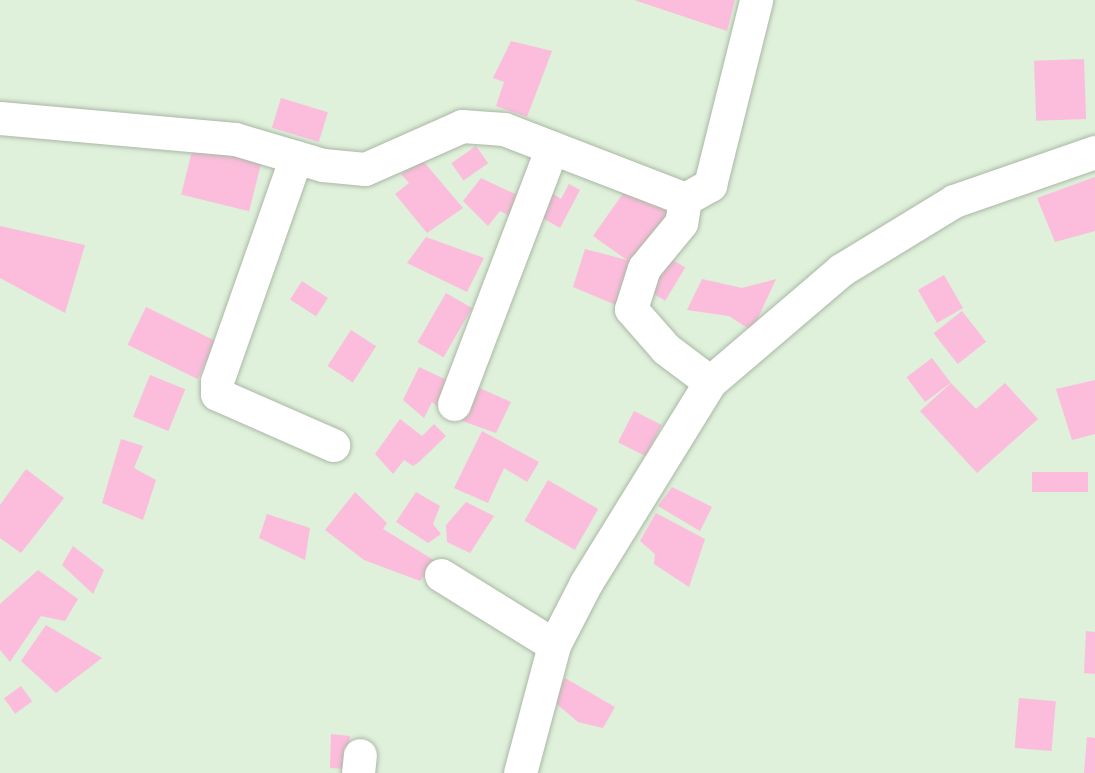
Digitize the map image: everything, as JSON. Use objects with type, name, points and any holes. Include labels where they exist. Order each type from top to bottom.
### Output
[{"type":"street","points":[[685,199],[710,185],[756,0]]},
{"type":"street","points":[[0,118],[235,139],[296,157],[365,169],[462,126],[504,129],[685,199]]},
{"type":"street","points":[[454,404],[552,148]]},
{"type":"street","points":[[520,773],[555,645],[586,583],[710,382],[841,270],[954,201],[1095,152]]},
{"type":"street","points":[[296,157],[217,381],[217,394],[333,445]]},
{"type":"street","points":[[685,199],[681,223],[644,268],[632,309],[666,349],[710,382]]},
{"type":"street","points":[[441,575],[555,645]]},
{"type":"building","points":[[634,0],[735,0],[727,31]]},
{"type":"building","points":[[511,41],[552,51],[527,117],[496,106],[504,82],[493,78]]},
{"type":"building","points":[[1084,59],[1086,119],[1036,121],[1034,61]]},
{"type":"building","points":[[281,98],[328,112],[319,142],[272,128]]},
{"type":"building","points":[[194,143],[262,160],[249,211],[181,194]]},
{"type":"building","points":[[476,146],[488,163],[463,180],[451,163]]},
{"type":"building","points":[[423,161],[463,208],[427,233],[395,194],[409,183],[401,174]]},
{"type":"building","points":[[1095,177],[1095,231],[1055,242],[1037,198]]},
{"type":"building","points":[[481,178],[519,196],[515,219],[500,211],[488,226],[463,201]]},
{"type":"building","points":[[569,184],[580,190],[560,228],[539,216],[553,194],[561,199]]},
{"type":"building","points":[[629,185],[672,215],[616,305],[573,287],[585,249],[627,260],[593,236]]},
{"type":"building","points":[[0,226],[85,245],[65,313],[0,278]]},
{"type":"building","points":[[426,237],[484,258],[467,292],[407,263]]},
{"type":"building","points":[[663,254],[685,267],[665,301],[643,287]]},
{"type":"building","points":[[944,275],[963,308],[937,323],[918,290]]},
{"type":"building","points":[[702,279],[742,288],[776,279],[752,331],[729,316],[687,310]]},
{"type":"building","points":[[302,281],[328,298],[316,316],[290,299]]},
{"type":"building","points":[[446,293],[472,308],[443,357],[418,342]]},
{"type":"building","points":[[146,307],[216,341],[198,379],[128,345]]},
{"type":"building","points":[[962,311],[986,342],[958,364],[934,333]]},
{"type":"building","points":[[351,330],[376,346],[353,382],[328,366]]},
{"type":"building","points":[[932,358],[951,383],[925,402],[906,377]]},
{"type":"building","points":[[419,367],[451,382],[444,411],[432,402],[424,418],[403,400]]},
{"type":"building","points":[[150,375],[185,389],[168,431],[133,417]]},
{"type":"building","points":[[1095,380],[1095,434],[1072,440],[1056,389]]},
{"type":"building","points":[[951,383],[976,409],[1005,383],[1038,419],[977,473],[920,411]]},
{"type":"building","points":[[477,387],[511,402],[496,433],[454,418]]},
{"type":"building","points":[[634,411],[662,425],[646,456],[618,442]]},
{"type":"building","points":[[400,419],[422,436],[434,424],[446,436],[419,462],[413,466],[404,460],[393,474],[375,454]]},
{"type":"building","points":[[482,431],[539,462],[527,482],[504,468],[488,503],[454,488]]},
{"type":"building","points":[[121,439],[143,446],[134,468],[156,480],[143,520],[102,503]]},
{"type":"building","points":[[26,469],[64,498],[21,553],[0,538],[0,505]]},
{"type":"building","points":[[1032,472],[1088,472],[1088,492],[1032,492]]},
{"type":"building","points":[[548,480],[598,509],[575,550],[524,521]]},
{"type":"building","points":[[672,487],[712,507],[700,531],[658,506]]},
{"type":"building","points":[[355,492],[387,523],[383,529],[437,562],[420,581],[364,560],[325,530]]},
{"type":"building","points":[[416,492],[440,506],[433,524],[441,534],[428,543],[396,522]]},
{"type":"building","points":[[466,502],[494,516],[470,553],[447,542],[446,525]]},
{"type":"building","points":[[656,513],[705,539],[689,587],[654,564],[655,554],[640,541]]},
{"type":"building","points":[[267,514],[310,528],[305,560],[259,538]]},
{"type":"building","points":[[73,546],[104,570],[93,594],[62,565]]},
{"type":"building","points":[[38,570],[78,599],[65,621],[41,616],[10,662],[0,650],[0,604]]},
{"type":"building","points":[[46,625],[102,658],[56,693],[21,661]]},
{"type":"building","points":[[1086,631],[1095,632],[1095,674],[1084,673]]},
{"type":"building","points":[[565,678],[615,707],[603,728],[578,722],[552,700]]},
{"type":"building","points":[[21,686],[32,701],[15,714],[4,698]]},
{"type":"building","points":[[1019,698],[1056,701],[1052,751],[1015,748]]},
{"type":"building","points":[[331,734],[350,736],[346,769],[330,768]]},
{"type":"building","points":[[1087,737],[1095,738],[1095,773],[1084,773]]}]
